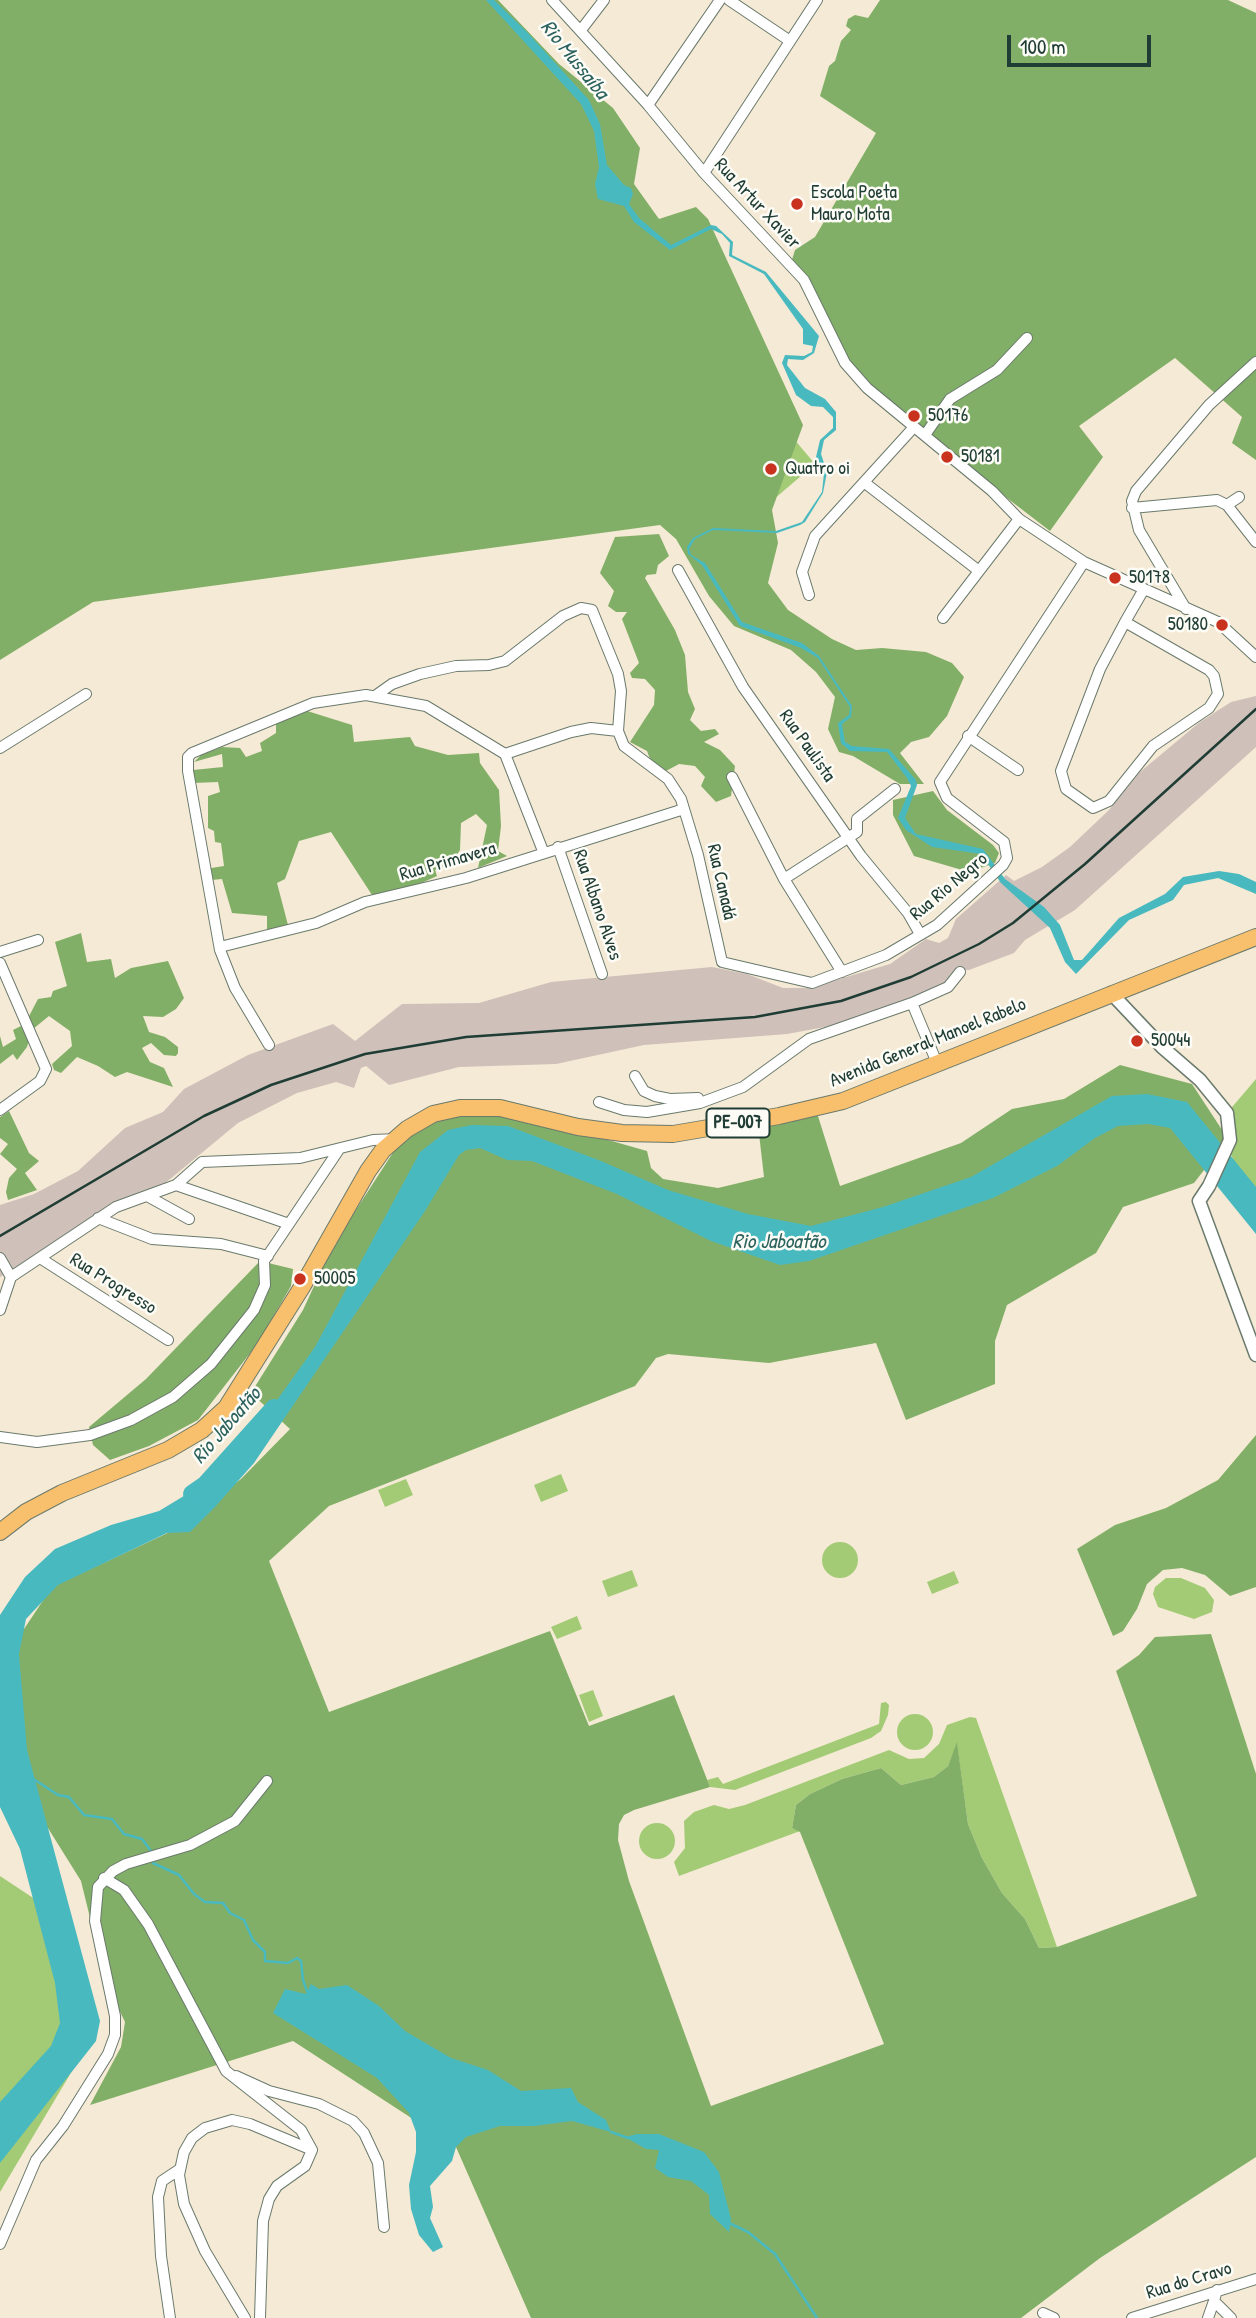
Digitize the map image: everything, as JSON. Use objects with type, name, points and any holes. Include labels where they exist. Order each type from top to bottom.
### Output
[{"type":"main road","name":"Avenida General Manoel Rabelo","points":[[0,1532],[26,1512],[62,1493],[168,1450],[202,1430],[226,1408],[302,1287],[368,1171],[383,1150],[423,1119],[460,1108],[509,1110],[578,1127],[622,1133],[673,1134],[843,1101],[1256,937]]},
{"type":"street","name":"Rua Artur Xavier","points":[[552,0],[810,289],[829,334],[854,375],[992,491],[1019,519],[1084,562],[1186,610],[1218,622],[1256,657]]},
{"type":"street","points":[[581,30],[604,0]]},
{"type":"street","points":[[648,105],[720,0]]},
{"type":"street","points":[[729,0],[790,41]]},
{"type":"street","points":[[704,173],[817,0]]},
{"type":"street","points":[[925,435],[950,399],[997,370],[1027,338]]},
{"type":"street","points":[[1186,610],[1139,530],[1132,508],[1136,491],[1209,405],[1256,362]]},
{"type":"street","points":[[810,595],[802,572],[815,536],[914,427]]},
{"type":"street","points":[[865,483],[979,570]]},
{"type":"street","points":[[1227,505],[1239,497]]},
{"type":"street","points":[[1132,508],[1205,499],[1217,500],[1227,505],[1256,542]]},
{"type":"street","points":[[943,618],[1019,519]]},
{"type":"street","name":"Rua Rio Negro","points":[[722,962],[807,983],[842,972],[886,955],[937,925],[1001,869],[1007,858],[1004,842],[947,798],[940,782],[1084,562]]},
{"type":"street","name":"Rua Paulista","points":[[678,570],[743,687],[849,837],[908,913],[920,934]]},
{"type":"street","points":[[1125,622],[1209,670],[1214,676],[1218,694],[1209,708],[1153,746],[1109,802],[1093,808],[1066,789],[1061,771],[1100,669],[1125,622],[1144,589]]},
{"type":"street","points":[[375,696],[392,684],[420,674],[456,666],[489,665],[505,661],[563,616],[581,608],[592,610],[618,674],[621,708],[618,731],[591,728],[571,732],[505,754]]},
{"type":"street","points":[[0,748],[86,694]]},
{"type":"street","points":[[269,1045],[235,988],[220,947],[187,764],[192,753],[313,703],[375,696],[429,707],[461,725],[478,740],[505,754],[543,851]]},
{"type":"street","name":"Rua Canadá","points":[[618,731],[628,752],[668,779],[684,809],[698,855],[722,962]]},
{"type":"street","points":[[968,736],[1018,770]]},
{"type":"street","points":[[732,777],[784,878],[842,972]]},
{"type":"street","points":[[784,878],[858,831],[856,819],[895,789]]},
{"type":"street","name":"Rua Primavera","points":[[220,947],[316,923],[365,902],[466,878],[543,851],[684,809]]},
{"type":"street","name":"Rua Albano Alves","points":[[558,847],[602,974]]},
{"type":"street","points":[[0,952],[38,940]]},
{"type":"street","points":[[0,963],[45,1062],[46,1073],[0,1110]]},
{"type":"street","points":[[599,1102],[624,1110],[648,1112],[699,1103],[728,1093],[774,1067],[809,1039],[912,1003],[948,987],[960,972]]},
{"type":"street","points":[[1111,993],[1214,1096],[1227,1113],[1230,1140],[1209,1186],[1199,1201],[1256,1354]]},
{"type":"street","points":[[912,1003],[937,1063]]},
{"type":"street","points":[[635,1076],[644,1091],[670,1099],[686,1100],[728,1093]]},
{"type":"street","points":[[0,1310],[10,1274],[40,1258],[116,1208],[176,1185],[195,1166],[206,1161],[284,1160],[338,1151],[373,1140],[397,1139]]},
{"type":"street","points":[[0,1437],[37,1441],[90,1435],[131,1420],[173,1397],[211,1364],[254,1310],[265,1285],[263,1264],[338,1151]]},
{"type":"street","points":[[176,1185],[289,1224]]},
{"type":"street","points":[[149,1197],[189,1219]]},
{"type":"street","points":[[99,1218],[152,1239],[229,1245],[268,1256]]},
{"type":"street","points":[[0,1258],[10,1274]]},
{"type":"street","name":"Rua Progresso","points":[[40,1258],[168,1340]]},
{"type":"street","points":[[0,2244],[36,2160],[63,2126],[108,2054],[115,2035],[116,2016],[104,1973],[95,1921],[98,1887],[104,1878],[126,1864],[190,1845],[235,1821],[267,1781]]},
{"type":"street","points":[[104,1878],[124,1890],[148,1924],[226,2071],[293,2123],[312,2150]]},
{"type":"street","points":[[226,2071],[269,2091],[319,2104],[353,2121],[363,2133],[378,2163],[384,2227]]},
{"type":"street","points":[[245,2318],[192,2227],[182,2197],[180,2169],[192,2138],[218,2122],[250,2124],[312,2150]]},
{"type":"street","points":[[260,2318],[263,2221],[269,2199],[277,2186],[306,2166],[312,2150]]},
{"type":"street","points":[[170,2318],[161,2256],[158,2197],[162,2181],[180,2169]]},
{"type":"street","name":"Rua do Cravo","points":[[1132,2318],[1215,2295],[1256,2279]]},
{"type":"street","points":[[1208,2318],[1215,2295]]},
{"type":"street","points":[[1215,2295],[1231,2318]]},
{"type":"street","points":[[1043,2313],[1054,2318]]},
{"type":"shaded area","points":[[1256,696],[1256,747],[1075,910],[1025,940],[1014,953],[969,970],[961,970],[941,987],[836,1025],[787,1034],[644,1045],[556,1064],[459,1067],[389,1085],[366,1066],[361,1068],[354,1088],[336,1082],[297,1093],[238,1123],[164,1184],[110,1204],[76,1230],[0,1277],[0,1205],[34,1194],[78,1171],[125,1128],[163,1112],[184,1089],[248,1055],[333,1024],[355,1041],[402,1004],[479,1003],[551,982],[712,967],[747,974],[783,988],[809,988],[890,964],[926,939],[939,943],[948,938],[956,919],[1006,875],[1014,881],[1042,867],[1070,847],[1109,810],[1140,772],[1200,722],[1231,702]]},
{"type":"green space","points":[[0,0],[498,0],[559,64],[613,108],[640,148],[634,184],[659,219],[696,207],[708,219],[803,425],[772,510],[778,543],[768,583],[788,610],[832,639],[856,650],[882,648],[926,652],[952,663],[964,677],[947,716],[929,737],[911,742],[900,753],[924,784],[900,784],[853,756],[839,752],[828,729],[835,697],[816,672],[791,650],[734,626],[709,596],[676,539],[660,525],[93,602],[0,660]]},
{"type":"green space","points":[[880,0],[1228,0],[1256,13],[1256,460],[1232,443],[1242,417],[1175,358],[1079,426],[1103,457],[1050,531],[925,435],[845,363],[791,263],[795,250],[815,237],[876,133],[820,96],[829,66],[835,61],[841,41],[851,30],[846,26],[848,19],[855,15],[868,18]]},
{"type":"green space","points":[[783,426],[815,464],[759,512]]},
{"type":"green space","points":[[659,534],[669,556],[658,565],[656,574],[647,575],[645,578],[675,630],[685,655],[688,692],[695,709],[690,720],[701,731],[715,729],[719,734],[704,742],[720,750],[735,766],[731,796],[716,802],[701,786],[705,777],[695,766],[679,764],[666,771],[650,759],[647,751],[630,742],[654,705],[655,690],[645,679],[632,678],[630,673],[639,663],[622,619],[627,612],[616,612],[608,606],[614,591],[600,573],[615,537]]},
{"type":"green space","points":[[304,710],[352,725],[354,742],[410,737],[415,746],[448,755],[479,753],[480,763],[499,790],[501,826],[498,851],[507,856],[478,868],[487,825],[476,814],[461,823],[460,850],[451,864],[435,870],[437,876],[417,885],[372,895],[331,832],[299,841],[285,879],[277,883],[288,925],[267,930],[267,916],[232,913],[222,879],[211,880],[205,869],[224,866],[221,843],[215,842],[214,831],[208,828],[208,796],[220,792],[218,782],[193,783],[193,770],[223,767],[222,754],[194,762],[201,755],[222,747],[240,748],[246,757],[262,751],[260,743],[276,733],[276,721]]},
{"type":"green space","points":[[933,791],[947,810],[993,845],[999,853],[995,863],[969,872],[914,856],[893,815],[893,800]]},
{"type":"green space","points":[[81,933],[87,962],[111,959],[115,978],[131,968],[168,961],[184,998],[176,1009],[163,1017],[143,1016],[149,1032],[165,1037],[178,1047],[178,1053],[176,1056],[164,1055],[151,1043],[142,1048],[150,1062],[164,1068],[173,1087],[127,1072],[115,1077],[77,1057],[61,1073],[54,1070],[52,1064],[72,1046],[70,1031],[49,1016],[33,1029],[27,1020],[38,999],[51,997],[53,991],[67,986],[55,942]]},
{"type":"green space","points":[[21,1026],[29,1040],[27,1047],[17,1060],[13,1054],[0,1064],[0,1036],[3,1047],[16,1039],[13,1030]]},
{"type":"green space","points":[[1120,1065],[1192,1084],[1228,1139],[1194,1183],[1123,1207],[1096,1253],[1007,1305],[995,1341],[995,1384],[906,1420],[876,1343],[769,1363],[668,1354],[656,1358],[635,1386],[329,1506],[269,1561],[329,1712],[550,1631],[589,1726],[674,1695],[710,1787],[624,1815],[619,1824],[618,1840],[629,1881],[711,2106],[884,2044],[800,1832],[792,1828],[796,1805],[810,1794],[842,1779],[881,1768],[901,1785],[934,1777],[948,1766],[957,1742],[968,1824],[982,1858],[1002,1893],[1025,1919],[1039,1948],[1057,1947],[1197,1896],[1116,1671],[1139,1655],[1155,1637],[1211,1634],[1256,1774],[1256,2157],[1100,2258],[1021,2318],[531,2318],[456,2147],[293,2041],[90,2105],[121,2047],[125,2022],[106,1983],[81,1881],[18,1780],[10,1650],[52,1587],[172,1531],[241,1479],[290,1429],[251,1393],[303,1310],[332,1247],[403,1137],[429,1121],[462,1112],[527,1117],[647,1151],[651,1168],[663,1179],[718,1188],[764,1177],[758,1125],[817,1113],[840,1186],[961,1143],[1012,1109],[1064,1099]]},
{"type":"green space","points":[[1256,1079],[1256,1188],[1236,1165],[1227,1147],[1227,1113]]},
{"type":"green space","points":[[9,1111],[29,1153],[39,1161],[25,1173],[37,1190],[8,1200],[6,1192],[9,1178],[17,1169],[0,1154],[8,1144],[0,1138],[0,1117]]},
{"type":"green space","points":[[260,1261],[293,1269],[291,1286],[258,1343],[198,1420],[149,1446],[110,1460],[93,1445],[89,1427],[146,1379]]},
{"type":"green space","points":[[1256,1435],[1256,1587],[1230,1596],[1205,1575],[1182,1568],[1163,1570],[1147,1584],[1137,1609],[1123,1631],[1113,1636],[1077,1549],[1115,1525],[1166,1508],[1218,1480]]},
{"type":"green space","points":[[561,1474],[568,1491],[541,1502],[534,1485]]},
{"type":"green space","points":[[406,1479],[413,1495],[385,1507],[378,1490]]},
{"type":"green space","points":[[840,1542],[853,1547],[858,1560],[853,1573],[840,1578],[827,1573],[822,1560],[827,1547]]},
{"type":"green space","points":[[632,1570],[638,1586],[608,1597],[602,1581]]},
{"type":"green space","points":[[954,1571],[959,1583],[932,1594],[927,1582]]},
{"type":"green space","points":[[1166,1578],[1181,1578],[1205,1588],[1214,1600],[1212,1612],[1194,1619],[1158,1607],[1153,1594],[1155,1587]]},
{"type":"green space","points":[[577,1616],[582,1629],[557,1639],[551,1627]]},
{"type":"green space","points":[[593,1690],[603,1716],[589,1722],[579,1695]]},
{"type":"green space","points":[[886,1702],[889,1705],[888,1715],[881,1731],[871,1738],[735,1790],[710,1787],[707,1780],[718,1777],[723,1784],[879,1724],[881,1703]]},
{"type":"green space","points":[[915,1714],[928,1719],[933,1732],[928,1745],[915,1750],[902,1745],[897,1732],[902,1719]]},
{"type":"green space","points":[[970,1717],[976,1718],[1057,1947],[1039,1948],[1025,1919],[1002,1893],[982,1858],[968,1824],[957,1744],[948,1766],[934,1777],[901,1785],[881,1768],[842,1779],[810,1794],[796,1805],[792,1828],[800,1831],[679,1876],[674,1862],[685,1848],[684,1821],[694,1812],[714,1805],[729,1809],[745,1805],[889,1750],[909,1759],[924,1758],[939,1744],[947,1725]]},
{"type":"green space","points":[[657,1823],[670,1828],[675,1841],[670,1854],[657,1859],[644,1854],[639,1841],[644,1828]]},
{"type":"green space","points":[[0,1876],[65,1919],[75,2066],[0,2192]]},
{"type":"water","name":"Rio Mussaíba","points":[[486,0],[494,0],[527,32],[589,100],[600,124],[607,165],[624,185],[631,188],[633,194],[629,204],[639,218],[671,245],[711,225],[716,226],[733,242],[732,255],[766,272],[819,336],[814,353],[803,360],[788,359],[787,365],[805,388],[825,399],[836,412],[836,430],[824,440],[821,454],[827,472],[823,493],[805,522],[800,525],[777,533],[713,530],[695,539],[689,549],[691,555],[705,563],[742,622],[802,643],[819,656],[852,706],[851,717],[842,724],[845,742],[852,746],[889,749],[916,780],[917,785],[905,818],[916,834],[983,849],[1005,879],[1044,907],[1060,925],[1074,960],[1082,960],[1119,918],[1165,894],[1183,877],[1219,871],[1239,874],[1256,882],[1256,894],[1218,878],[1184,885],[1173,900],[1129,920],[1076,974],[1065,962],[1050,928],[1001,883],[981,854],[932,847],[906,830],[898,818],[911,786],[907,778],[887,752],[850,751],[841,743],[838,723],[849,715],[850,707],[818,658],[801,648],[740,626],[702,565],[688,554],[687,547],[693,538],[713,528],[776,531],[802,522],[822,492],[824,473],[816,457],[820,440],[833,428],[833,417],[823,407],[811,406],[796,395],[782,363],[785,355],[804,356],[812,352],[813,346],[803,344],[803,329],[764,274],[729,256],[730,243],[722,234],[711,229],[670,250],[634,222],[624,206],[598,199],[595,184],[599,167],[594,131],[581,104]]},
{"type":"water","name":"Rio Jaboatão","points":[[1147,1094],[1187,1102],[1256,1187],[1256,1234],[1170,1128],[1148,1124],[1118,1126],[1095,1138],[1057,1166],[993,1198],[809,1261],[780,1265],[711,1241],[617,1194],[532,1161],[507,1160],[480,1148],[466,1150],[459,1155],[425,1211],[254,1463],[215,1507],[190,1532],[167,1533],[58,1585],[26,1619],[19,1654],[27,1750],[100,2021],[96,2041],[0,2163],[0,2102],[51,2046],[60,2023],[55,1983],[20,1849],[0,1807],[0,1615],[25,1577],[55,1549],[111,1525],[159,1511],[227,1470],[315,1347],[420,1152],[448,1130],[472,1125],[508,1126],[668,1190],[748,1214],[811,1226],[883,1207],[971,1177],[1112,1096]]},
{"type":"water","points":[[311,1984],[319,1989],[347,1985],[379,2006],[405,2031],[451,2058],[488,2070],[521,2091],[571,2088],[578,2102],[606,2120],[611,2132],[572,2121],[534,2126],[500,2126],[466,2137],[456,2147],[452,2161],[430,2186],[433,2207],[430,2218],[443,2247],[433,2252],[419,2235],[411,2209],[409,2185],[416,2152],[416,2132],[409,2113],[377,2078],[273,2013],[285,1989],[306,1994]]},
{"type":"water","points":[[659,2134],[704,2152],[719,2172],[731,2219],[729,2232],[710,2214],[709,2195],[691,2181],[668,2177],[655,2168],[659,2150],[646,2149],[625,2137]]},
{"type":"waterway","name":"Rio Jaboatão","points":[[192,1494],[205,1485],[274,1408]]},
{"type":"waterway","points":[[35,1780],[58,1795],[69,1797],[84,1815],[112,1819],[124,1834],[142,1839],[151,1851]]},
{"type":"waterway","points":[[153,1863],[179,1875],[194,1894],[205,1902],[223,1903],[230,1913],[244,1920],[253,1940],[265,1952],[265,1961],[288,1963],[297,1958],[301,1961],[303,1980],[309,1997]]},
{"type":"waterway","points":[[611,2132],[628,2138]]},
{"type":"waterway","points":[[729,2223],[748,2232],[775,2254],[817,2318]]},
{"type":"railway","points":[[0,1236],[204,1116],[271,1085],[365,1054],[466,1037],[755,1017],[841,1001],[911,977],[979,944],[1013,923],[1085,864],[1256,709]]},
{"type":"place","name":"Escola Poeta Mauro Mota","points":[[797,204]]},
{"type":"place","name":"50176","points":[[914,416]]},
{"type":"place","name":"50181","points":[[947,457]]},
{"type":"place","name":"Quatro oi","points":[[771,469]]},
{"type":"place","name":"50178","points":[[1115,578]]},
{"type":"place","name":"50180","points":[[1222,625]]},
{"type":"place","name":"50044","points":[[1137,1041]]},
{"type":"place","name":"50005","points":[[300,1279]]}]
